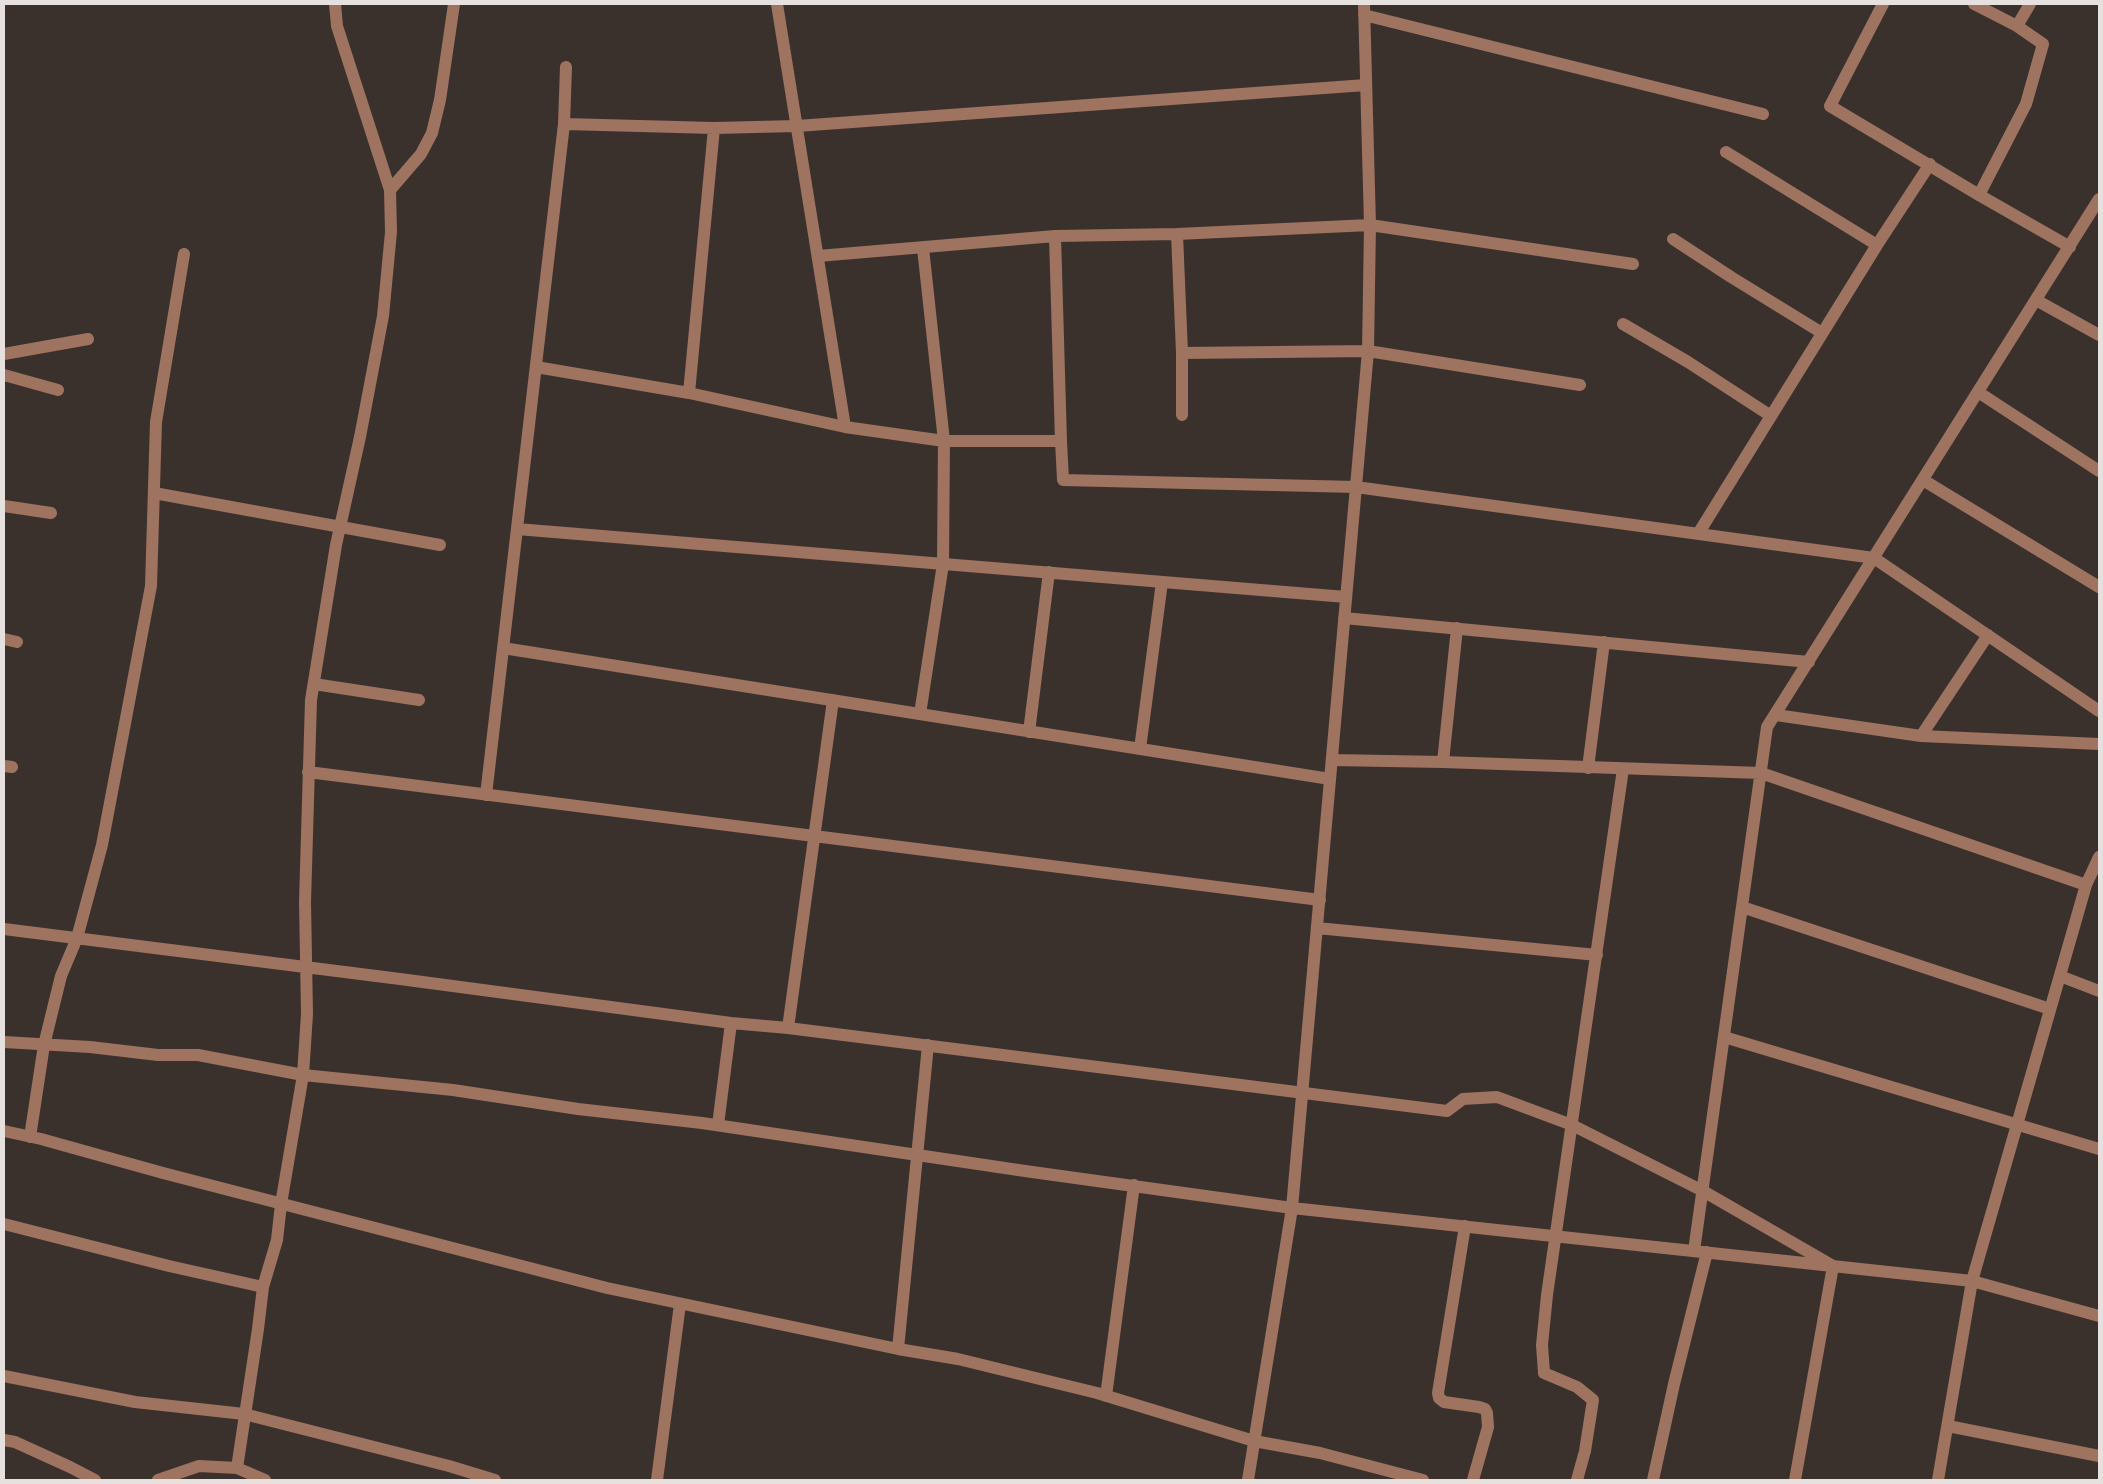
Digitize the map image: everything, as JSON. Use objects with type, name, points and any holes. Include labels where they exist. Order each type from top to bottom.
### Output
[{"type":"street","points":[[237,1468],[263,1287],[277,1240],[281,1204],[303,1075],[307,1014],[305,902],[308,772],[314,684],[340,528],[360,437],[383,316],[391,232],[390,190],[337,26],[335,4]]},
{"type":"street","points":[[390,190],[422,154],[432,133],[440,100],[454,4]]},
{"type":"street","points":[[778,4],[846,427]]},
{"type":"street","points":[[1883,4],[1830,106],[2070,247]]},
{"type":"street","points":[[1974,4],[2016,26],[2043,44],[2026,104],[1979,195]]},
{"type":"street","points":[[2016,26],[2030,4]]},
{"type":"street","points":[[1248,1480],[1292,1208],[1368,351],[1370,225],[1364,9],[1763,114]]},
{"type":"street","points":[[486,794],[564,124],[566,67]]},
{"type":"street","points":[[564,124],[714,128],[797,126],[1366,84]]},
{"type":"street","points":[[689,392],[714,128]]},
{"type":"street","points":[[1726,152],[1877,245]]},
{"type":"street","points":[[1698,534],[1877,245],[1930,164]]},
{"type":"street","points":[[1653,1480],[1701,1252],[1703,1191],[1767,728],[2099,199]]},
{"type":"street","points":[[818,256],[1055,236],[1177,234],[1370,225],[1633,264]]},
{"type":"street","points":[[1177,234],[1182,353],[1182,415]]},
{"type":"street","points":[[1055,236],[1063,480],[1356,487],[1874,558],[2099,711]]},
{"type":"street","points":[[1673,238],[1732,278],[1822,333]]},
{"type":"street","points":[[920,714],[943,564],[944,441],[923,248]]},
{"type":"street","points":[[30,1137],[44,1045],[61,976],[77,938],[102,845],[152,586],[156,422],[184,254]]},
{"type":"street","points":[[2036,300],[2099,335]]},
{"type":"street","points":[[1623,324],[1688,362],[1771,416]]},
{"type":"street","points":[[4,354],[88,339]]},
{"type":"street","points":[[1182,353],[1368,351],[1580,385]]},
{"type":"street","points":[[536,367],[689,392],[846,427],[944,441],[1061,441]]},
{"type":"street","points":[[4,376],[58,390]]},
{"type":"street","points":[[1978,392],[2099,471]]},
{"type":"street","points":[[1923,480],[2099,587]]},
{"type":"street","points":[[154,493],[440,545]]},
{"type":"street","points":[[4,506],[51,513]]},
{"type":"street","points":[[517,529],[1346,597]]},
{"type":"street","points":[[1029,732],[1049,572]]},
{"type":"street","points":[[1140,749],[1162,582]]},
{"type":"street","points":[[1344,618],[1809,662]]},
{"type":"street","points":[[1443,762],[1457,628]]},
{"type":"street","points":[[1921,736],[1988,635]]},
{"type":"street","points":[[4,639],[17,642]]},
{"type":"street","points":[[1588,768],[1604,642]]},
{"type":"street","points":[[503,648],[1330,779]]},
{"type":"street","points":[[314,684],[419,700]]},
{"type":"street","points":[[788,1028],[833,700]]},
{"type":"street","points":[[1776,715],[1921,736],[2099,744]]},
{"type":"street","points":[[1332,760],[1761,773],[2086,886]]},
{"type":"street","points":[[1577,1480],[1585,1451],[1593,1400],[1577,1387],[1544,1373],[1542,1345],[1623,769]]},
{"type":"street","points":[[308,772],[1320,900]]},
{"type":"street","points":[[1938,1480],[1972,1281],[2086,886],[2099,858]]},
{"type":"street","points":[[1742,907],[2050,1009]]},
{"type":"street","points":[[1317,928],[1597,955]]},
{"type":"street","points":[[4,929],[731,1023],[928,1045],[1447,1111],[1463,1099],[1497,1097],[1572,1125],[1703,1191],[1833,1266]]},
{"type":"street","points":[[2060,976],[2099,991]]},
{"type":"street","points":[[718,1125],[731,1023]]},
{"type":"street","points":[[1724,1037],[2099,1149]]},
{"type":"street","points":[[4,1042],[90,1047],[158,1055],[198,1055],[303,1075],[444,1089],[578,1109],[718,1125],[1024,1171],[1292,1208],[1972,1281],[2099,1316]]},
{"type":"street","points":[[898,1349],[928,1045]]},
{"type":"street","points":[[4,1131],[607,1288],[898,1349],[958,1359],[1106,1396],[1254,1441],[1320,1453],[1423,1480]]},
{"type":"street","points":[[1106,1396],[1134,1185]]},
{"type":"street","points":[[4,1224],[169,1266],[263,1287]]},
{"type":"street","points":[[1465,1226],[1438,1393],[1439,1398],[1444,1402],[1479,1407],[1485,1409],[1487,1413],[1488,1427],[1473,1480]]},
{"type":"street","points":[[1795,1480],[1833,1266]]},
{"type":"street","points":[[657,1480],[680,1304]]},
{"type":"street","points":[[4,1376],[135,1402],[244,1414],[449,1466],[495,1480]]},
{"type":"street","points":[[1948,1426],[2099,1456]]},
{"type":"street","points":[[4,1440],[15,1442],[70,1466],[95,1480]]},
{"type":"street","points":[[158,1480],[199,1466],[237,1468],[265,1480]]}]
